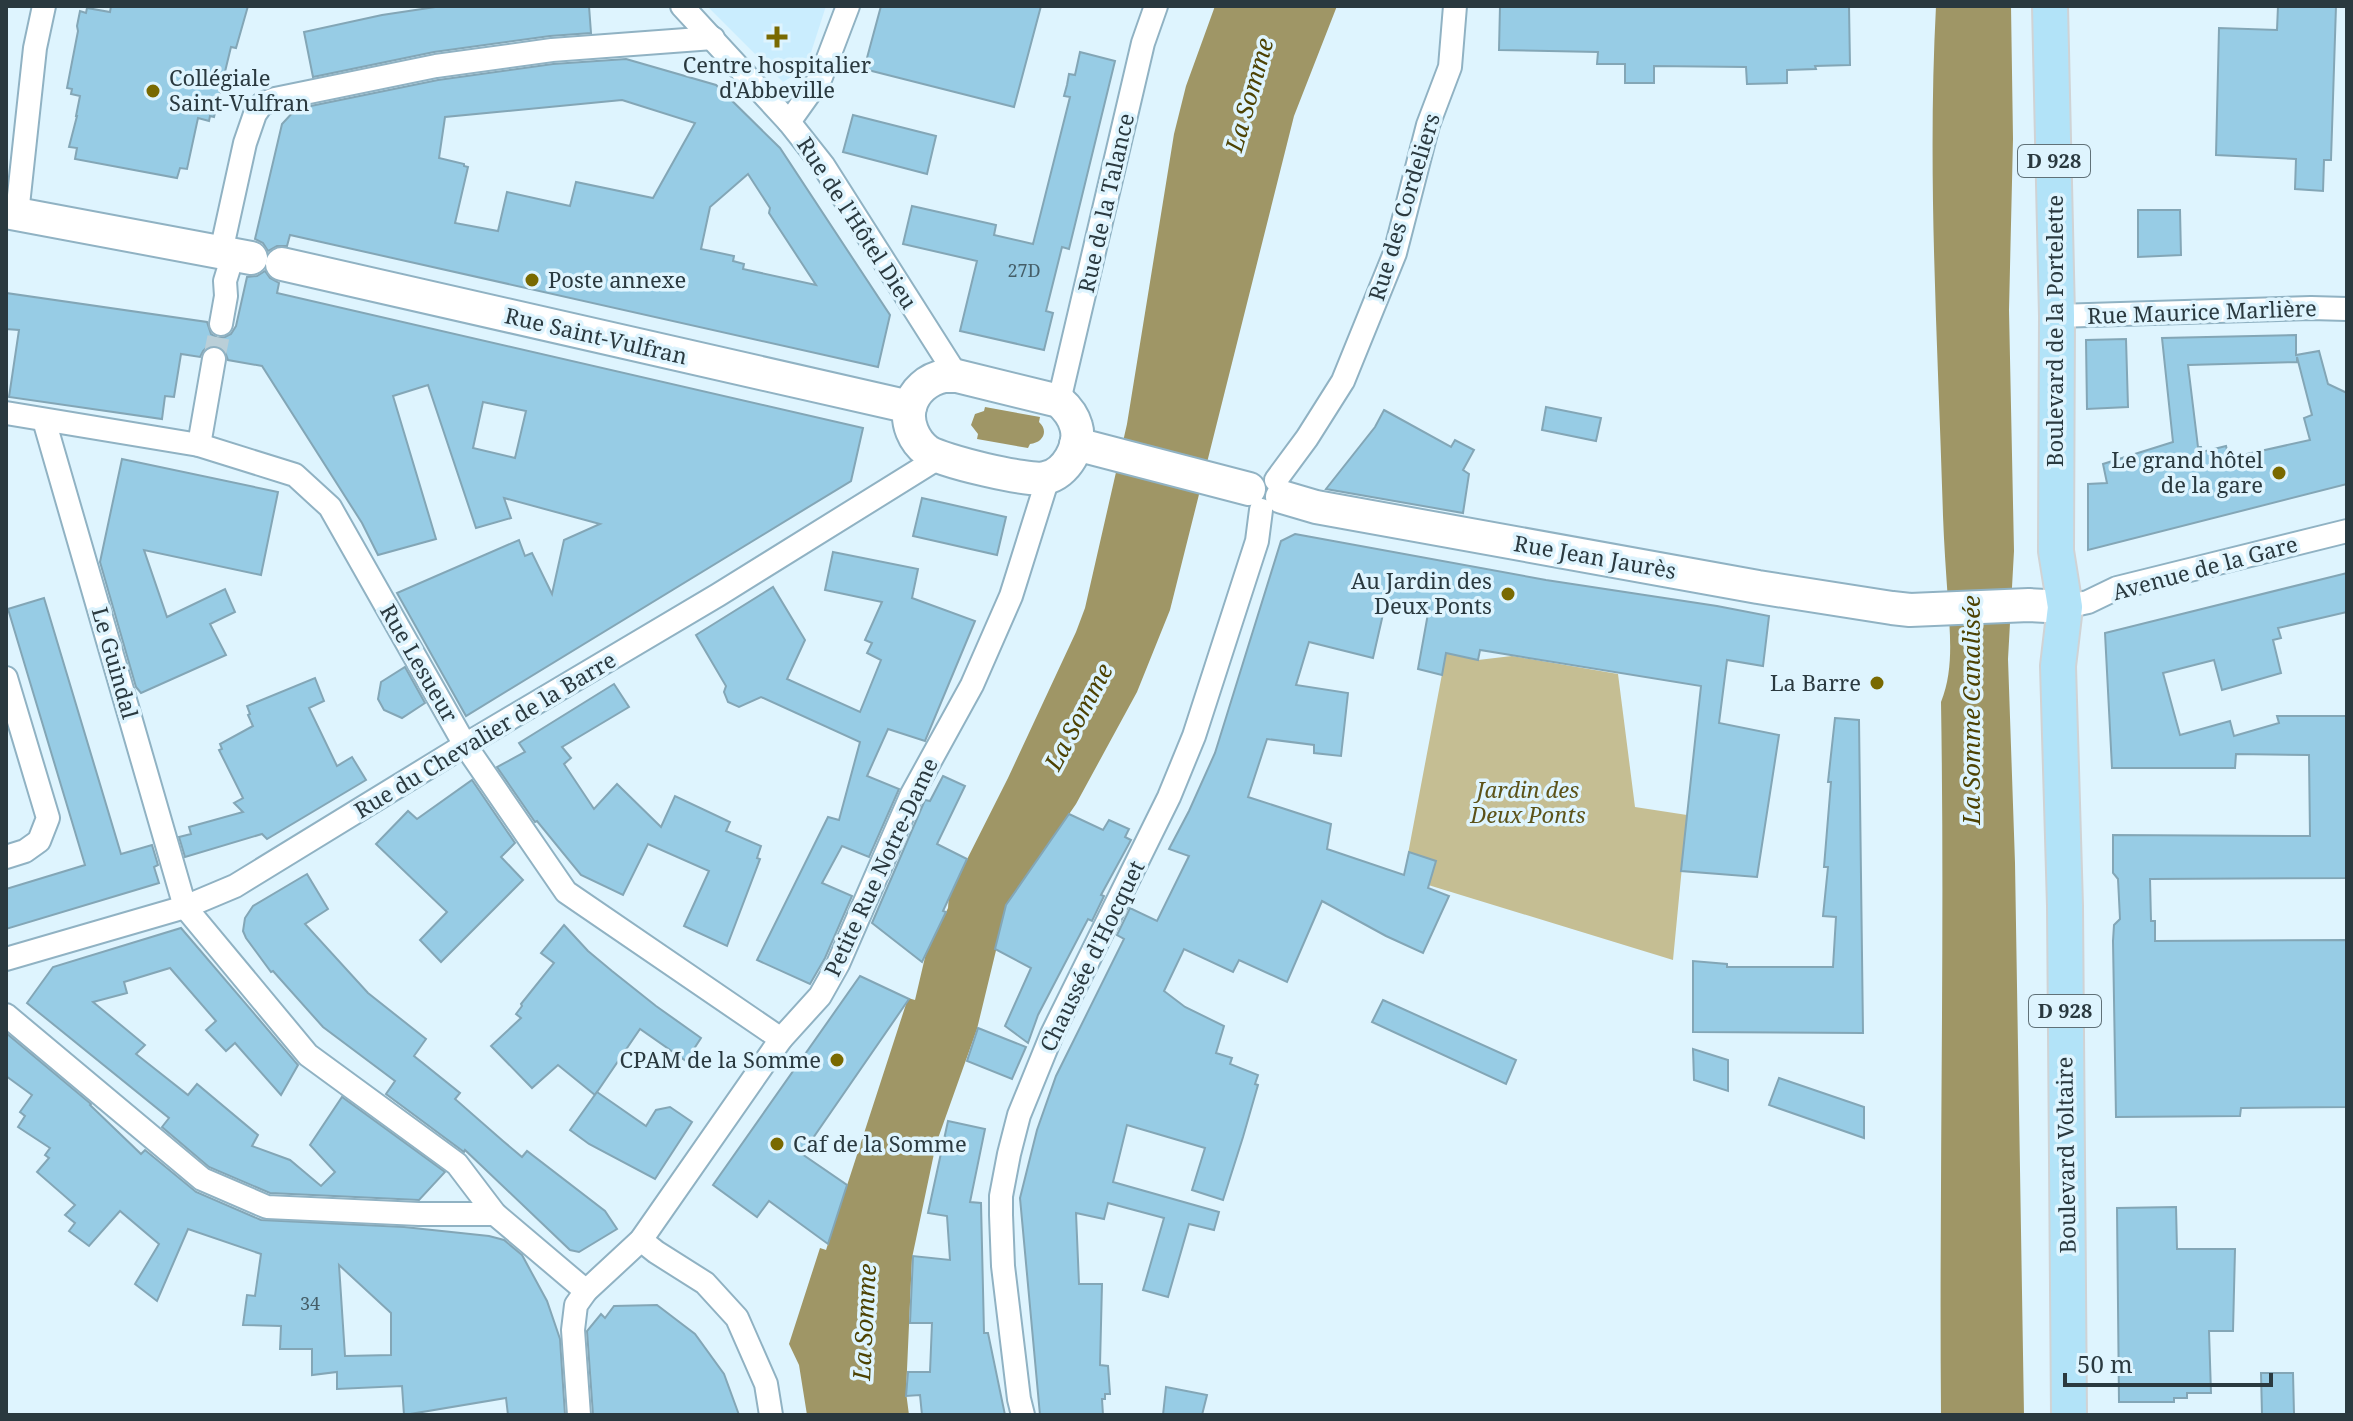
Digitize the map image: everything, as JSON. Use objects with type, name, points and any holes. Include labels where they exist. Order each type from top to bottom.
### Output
[{"type":"main road","name":"Boulevard de la Portelette","points":[[2050,6],[2057,316],[2056,551],[2065,607]]},
{"type":"main road","name":"Boulevard Voltaire","points":[[2065,607],[2058,666],[2065,906],[2069,1415]]},
{"type":"street","points":[[44,6],[35,48],[12,213],[235,255]]},
{"type":"street","name":"Rue de l'Hôtel Dieu","points":[[682,6],[789,122],[823,165],[957,376]]},
{"type":"street","points":[[789,122],[821,77],[848,6]]},
{"type":"street","name":"Rue de la Talance","points":[[1059,401],[1143,43],[1156,6]]},
{"type":"street","name":"Rue des Cordeliers","points":[[1258,491],[1307,438],[1343,381],[1395,253],[1428,125],[1450,67],[1455,6]]},
{"type":"street","points":[[221,324],[225,281],[235,255],[245,143],[255,114],[262,104],[436,66],[552,50],[713,38]]},
{"type":"street","name":"Rue Saint-Vulfran","points":[[282,264],[910,407]]},
{"type":"street","name":"Rue Maurice Marlière","points":[[2057,316],[2347,309]]},
{"type":"street","points":[[199,445],[214,359]]},
{"type":"street","points":[[957,376],[1059,401],[1070,412],[1078,429],[1076,444],[1066,466],[1048,478],[1029,479],[940,457],[926,450],[913,434],[909,420],[910,407],[918,390],[934,378],[957,376]]},
{"type":"street","name":"Rue Lesueur","points":[[6,413],[199,445],[295,475],[330,507],[465,745],[566,892],[781,1039]]},
{"type":"street","name":"Le Guindal","points":[[44,420],[185,907]]},
{"type":"street","name":"Rue Jean Jaurès","points":[[1076,444],[1316,507],[1758,587],[1910,610],[2029,605],[2065,607]]},
{"type":"street","name":"Rue du Chevalier de la Barre","points":[[6,959],[185,907],[235,886],[718,595],[940,457]]},
{"type":"street","name":"Petite Rue Notre-Dame","points":[[586,1291],[641,1240],[781,1039],[820,996],[838,964],[912,794],[972,685],[1011,596],[1048,478]]},
{"type":"street","name":"Chaussée d'Hocquet","points":[[1023,1415],[1003,1266],[1001,1196],[1009,1154],[1031,1080],[1169,797],[1194,736],[1257,541],[1258,491]]},
{"type":"street","name":"Avenue de la Gare","points":[[2065,607],[2088,602],[2117,588],[2347,531]]},
{"type":"street","points":[[6,678],[48,818],[39,841],[25,851],[6,857]]},
{"type":"street","points":[[185,907],[308,1055],[457,1164],[495,1214],[586,1291],[576,1305],[573,1330],[579,1415]]},
{"type":"street","points":[[6,1015],[202,1179],[267,1207],[495,1214]]},
{"type":"street","points":[[641,1240],[705,1283],[737,1318],[766,1384],[771,1415]]},
{"type":"shaded area","name":"Centre hospitalier d'Abbeville","points":[[707,6],[826,6],[806,68],[783,82]]},
{"type":"green space","name":"Jardin des Deux Ponts","points":[[1446,653],[1478,660],[1512,656],[1618,674],[1635,807],[1687,815],[1673,960],[1404,875]]},
{"type":"water","name":"La Somme","points":[[1215,6],[1337,6],[1294,116],[1170,610],[1137,692],[1076,804],[1007,905],[977,1029],[936,1144],[912,1258],[906,1392],[909,1415],[807,1415],[799,1365],[789,1344],[820,1248],[826,1250],[908,998],[915,1000],[926,953],[948,908],[949,895],[1008,778],[1085,608],[1127,424],[1174,134],[1186,86]]},
{"type":"water","name":"La Somme Canalisée","points":[[1936,6],[2011,6],[2013,139],[2009,310],[2014,551],[2008,659],[2015,863],[2024,1415],[1941,1415],[1941,702],[1948,678],[1950,639],[1934,261]]},
{"type":"water","points":[[985,407],[1040,417],[1043,436],[1028,448],[977,439],[978,434],[971,425],[975,414],[984,411]]},
{"type":"building","name":"Collégiale Saint-Vulfran","points":[[111,6],[248,6],[236,48],[231,47],[214,117],[210,116],[209,121],[198,118],[187,169],[180,168],[177,178],[75,159],[77,148],[69,147],[80,96],[71,94],[72,89],[67,88],[80,11],[86,13],[87,8],[110,12]]},
{"type":"building","points":[[442,6],[589,6],[591,33],[434,52],[313,77],[304,32]]},
{"type":"building","points":[[881,6],[1041,6],[1014,107],[864,69]]},
{"type":"building","points":[[1500,6],[1849,6],[1850,65],[1787,70],[1787,83],[1747,84],[1746,67],[1654,66],[1654,83],[1625,83],[1625,64],[1597,64],[1598,52],[1499,50]]},
{"type":"building","points":[[2278,6],[2336,6],[2331,160],[2324,160],[2323,191],[2295,189],[2296,159],[2216,155],[2219,28],[2277,30]]},
{"type":"building","points":[[1080,52],[1115,61],[1069,249],[1062,247],[1046,311],[1053,313],[1044,350],[960,331],[977,261],[903,244],[912,206],[996,225],[994,235],[1033,244],[1070,97],[1064,96],[1069,74],[1075,75]]},
{"type":"building","points":[[626,59],[716,85],[780,148],[890,315],[878,367],[290,235],[287,246],[277,246],[268,251],[263,243],[255,239],[282,124],[296,109],[438,80],[553,64]],"holes":[[[622,100],[695,123],[653,198],[576,182],[570,206],[507,192],[498,231],[455,223],[468,167],[439,158],[445,117]],[[748,174],[770,208],[769,213],[816,285],[743,269],[744,264],[733,261],[734,256],[701,249],[710,207]]]},
{"type":"building","points":[[853,115],[936,136],[927,174],[843,152]]},
{"type":"building","points":[[2138,210],[2180,210],[2181,255],[2138,257]]},
{"type":"building","points":[[265,271],[279,283],[277,293],[863,428],[851,481],[466,716],[397,593],[519,540],[525,556],[532,553],[552,594],[564,540],[600,524],[504,498],[511,518],[476,528],[428,385],[393,396],[436,539],[378,555],[362,523],[262,366],[228,360],[224,349],[217,345],[208,346],[200,357],[181,354],[174,397],[165,396],[162,419],[9,397],[19,330],[6,329],[6,293],[207,322],[211,334],[218,338],[231,334],[236,326],[247,277]],"holes":[[[483,402],[526,411],[515,458],[473,448]]]},
{"type":"building","points":[[2296,335],[2296,355],[2319,351],[2328,384],[2347,393],[2347,484],[2088,550],[2088,484],[2107,483],[2103,464],[2173,442],[2162,338]],"holes":[[[2297,357],[2312,415],[2304,418],[2310,440],[2229,458],[2226,446],[2202,452],[2198,447],[2188,365],[2297,362]]]},
{"type":"building","points":[[2126,339],[2128,407],[2087,409],[2086,340]]},
{"type":"building","points":[[1546,407],[1601,418],[1596,441],[1542,430]]},
{"type":"building","points":[[1384,410],[1451,447],[1455,440],[1474,450],[1463,470],[1469,474],[1463,513],[1326,489],[1375,427]]},
{"type":"building","points":[[122,459],[278,492],[261,575],[144,550],[167,617],[225,589],[235,612],[210,624],[226,655],[141,693],[136,687],[100,562]]},
{"type":"building","points":[[922,498],[1006,517],[997,555],[913,536]]},
{"type":"building","points":[[1295,534],[1546,580],[1769,616],[1763,666],[1727,660],[1719,723],[1779,735],[1757,877],[1681,871],[1701,686],[1480,650],[1478,660],[1446,653],[1442,675],[1418,669],[1429,608],[1386,601],[1373,658],[1309,642],[1296,685],[1348,693],[1341,756],[1314,753],[1314,745],[1267,739],[1248,797],[1331,824],[1327,849],[1404,875],[1409,852],[1436,861],[1428,888],[1449,896],[1423,953],[1322,901],[1287,982],[1239,960],[1233,972],[1184,949],[1164,991],[1185,1007],[1224,1026],[1216,1053],[1232,1058],[1230,1064],[1258,1075],[1243,1137],[1223,1200],[1192,1190],[1205,1148],[1127,1125],[1113,1182],[1219,1212],[1214,1230],[1189,1224],[1168,1297],[1143,1290],[1164,1218],[1108,1203],[1104,1219],[1076,1213],[1079,1284],[1102,1284],[1100,1365],[1108,1366],[1110,1394],[1105,1394],[1105,1399],[1102,1399],[1103,1415],[1040,1415],[1020,1198],[1037,1130],[1056,1076],[1124,939],[1117,935],[1130,908],[1157,921],[1189,856],[1169,849],[1215,753],[1281,541]]},
{"type":"building","points":[[833,552],[918,569],[912,598],[975,621],[925,741],[888,729],[867,776],[899,789],[869,857],[842,846],[822,883],[852,896],[810,984],[757,960],[828,817],[839,820],[860,742],[761,697],[739,707],[728,702],[724,692],[726,686],[696,635],[773,587],[805,640],[787,679],[860,712],[881,660],[867,653],[872,643],[865,640],[882,602],[825,590]]},
{"type":"building","points":[[2347,573],[2347,612],[2278,628],[2281,638],[2273,640],[2281,673],[2222,690],[2214,660],[2163,673],[2180,735],[2230,721],[2234,736],[2279,723],[2277,716],[2347,716],[2347,878],[2150,879],[2155,941],[2347,940],[2347,1107],[2241,1108],[2240,1116],[2116,1117],[2113,941],[2114,925],[2120,919],[2118,879],[2113,873],[2113,835],[2310,836],[2309,755],[2236,754],[2235,768],[2112,768],[2105,633]]},
{"type":"building","points":[[44,598],[121,854],[152,845],[159,883],[6,929],[6,889],[85,865],[8,609]]},
{"type":"building","points":[[405,667],[425,703],[402,718],[384,710],[378,699],[381,682]]},
{"type":"building","points":[[315,678],[324,701],[309,708],[337,766],[352,757],[366,780],[267,839],[262,834],[185,857],[179,837],[191,834],[189,827],[243,812],[234,803],[243,798],[219,750],[222,749],[220,744],[253,726],[247,706]]},
{"type":"building","points":[[614,684],[629,707],[562,747],[571,758],[564,764],[594,809],[617,784],[661,827],[675,796],[730,822],[726,831],[761,846],[757,858],[760,859],[727,946],[684,926],[709,871],[648,844],[623,895],[581,875],[535,822],[497,767],[525,752],[519,743]]},
{"type":"building","points":[[1835,718],[1859,720],[1863,1033],[1693,1032],[1693,961],[1727,964],[1727,967],[1833,967],[1836,917],[1823,916],[1828,867],[1824,867],[1831,782],[1828,782]]},
{"type":"building","points":[[943,776],[965,786],[937,844],[967,859],[922,962],[872,923],[925,800],[930,801]]},
{"type":"building","points":[[472,780],[515,843],[501,857],[523,880],[441,962],[420,940],[447,912],[376,844],[408,811],[417,819]]},
{"type":"building","points":[[1069,814],[1103,830],[1109,820],[1129,829],[1125,837],[1131,840],[1101,895],[1104,896],[1092,921],[1088,919],[1038,1015],[1028,1043],[1005,1026],[1031,968],[995,949],[1006,905]]},
{"type":"building","points":[[307,874],[328,909],[305,924],[368,993],[426,1039],[414,1056],[460,1093],[455,1099],[503,1141],[522,1157],[527,1151],[605,1211],[617,1229],[579,1252],[570,1250],[465,1150],[386,1094],[395,1081],[323,1027],[271,972],[246,938],[243,931],[245,918],[253,906]]},
{"type":"building","points":[[564,925],[612,971],[701,1038],[686,1061],[640,1029],[595,1095],[558,1065],[532,1088],[491,1046],[521,1018],[516,1014],[521,1004],[554,963],[541,953]]},
{"type":"building","points":[[181,928],[298,1065],[281,1095],[235,1043],[226,1051],[206,1030],[216,1021],[170,968],[124,982],[127,993],[93,1002],[145,1045],[136,1054],[188,1095],[197,1084],[258,1135],[252,1146],[290,1160],[321,1186],[335,1172],[310,1145],[342,1097],[445,1172],[419,1200],[270,1193],[209,1167],[162,1127],[169,1118],[27,1003],[53,967]]},
{"type":"building","points":[[860,976],[909,999],[802,1154],[847,1185],[828,1244],[769,1201],[757,1217],[713,1185]]},
{"type":"building","points":[[1383,1000],[1516,1060],[1506,1084],[1372,1022]]},
{"type":"building","points":[[978,1028],[1026,1047],[1012,1079],[967,1061]]},
{"type":"building","points":[[6,1033],[91,1104],[141,1154],[145,1150],[196,1192],[261,1220],[404,1227],[504,1240],[522,1255],[547,1301],[560,1339],[565,1415],[508,1415],[506,1398],[404,1415],[402,1386],[337,1389],[337,1372],[312,1375],[312,1349],[280,1349],[281,1326],[243,1325],[247,1295],[255,1296],[261,1254],[188,1229],[157,1301],[135,1284],[159,1244],[120,1211],[89,1246],[69,1231],[75,1223],[65,1215],[75,1205],[37,1172],[49,1158],[45,1155],[50,1148],[18,1127],[25,1116],[20,1112],[32,1095],[6,1076]],"holes":[[[339,1265],[391,1313],[391,1355],[345,1356]]]},
{"type":"building","points":[[1693,1049],[1728,1060],[1728,1091],[1694,1080]]},
{"type":"building","points":[[1779,1078],[1864,1107],[1864,1138],[1769,1105]]},
{"type":"building","points":[[597,1092],[646,1126],[656,1110],[670,1107],[692,1122],[655,1179],[589,1144],[570,1130]]},
{"type":"building","points":[[948,1121],[985,1129],[970,1202],[981,1203],[984,1333],[988,1333],[1005,1415],[922,1415],[920,1395],[906,1396],[908,1372],[930,1372],[932,1323],[910,1323],[913,1256],[950,1260],[947,1216],[928,1213]]},
{"type":"building","points":[[2176,1207],[2177,1249],[2235,1249],[2233,1331],[2209,1331],[2211,1393],[2187,1393],[2187,1398],[2174,1398],[2174,1402],[2119,1402],[2117,1208]]},
{"type":"building","points":[[657,1305],[695,1334],[724,1374],[739,1415],[593,1415],[587,1331],[601,1314],[605,1318],[614,1306]]},
{"type":"building","points":[[2261,1373],[2293,1373],[2294,1414],[2262,1414]]},
{"type":"building","points":[[1166,1387],[1207,1395],[1202,1415],[1163,1415]]},
{"type":"tunnel","points":[[214,359],[221,324]]},
{"type":"place","name":"Centre hospitalier d'Abbeville","points":[[777,37]]},
{"type":"place","name":"Collégiale Saint-Vulfran","points":[[153,91]]},
{"type":"place","name":"Poste annexe","points":[[532,280]]},
{"type":"place","name":"Le grand hôtel de la gare","points":[[2279,473]]},
{"type":"place","name":"Au Jardin des Deux Ponts","points":[[1508,594]]},
{"type":"place","name":"La Barre","points":[[1877,683]]},
{"type":"place","name":"CPAM de la Somme","points":[[837,1060]]},
{"type":"place","name":"Caf de la Somme","points":[[777,1144]]}]
